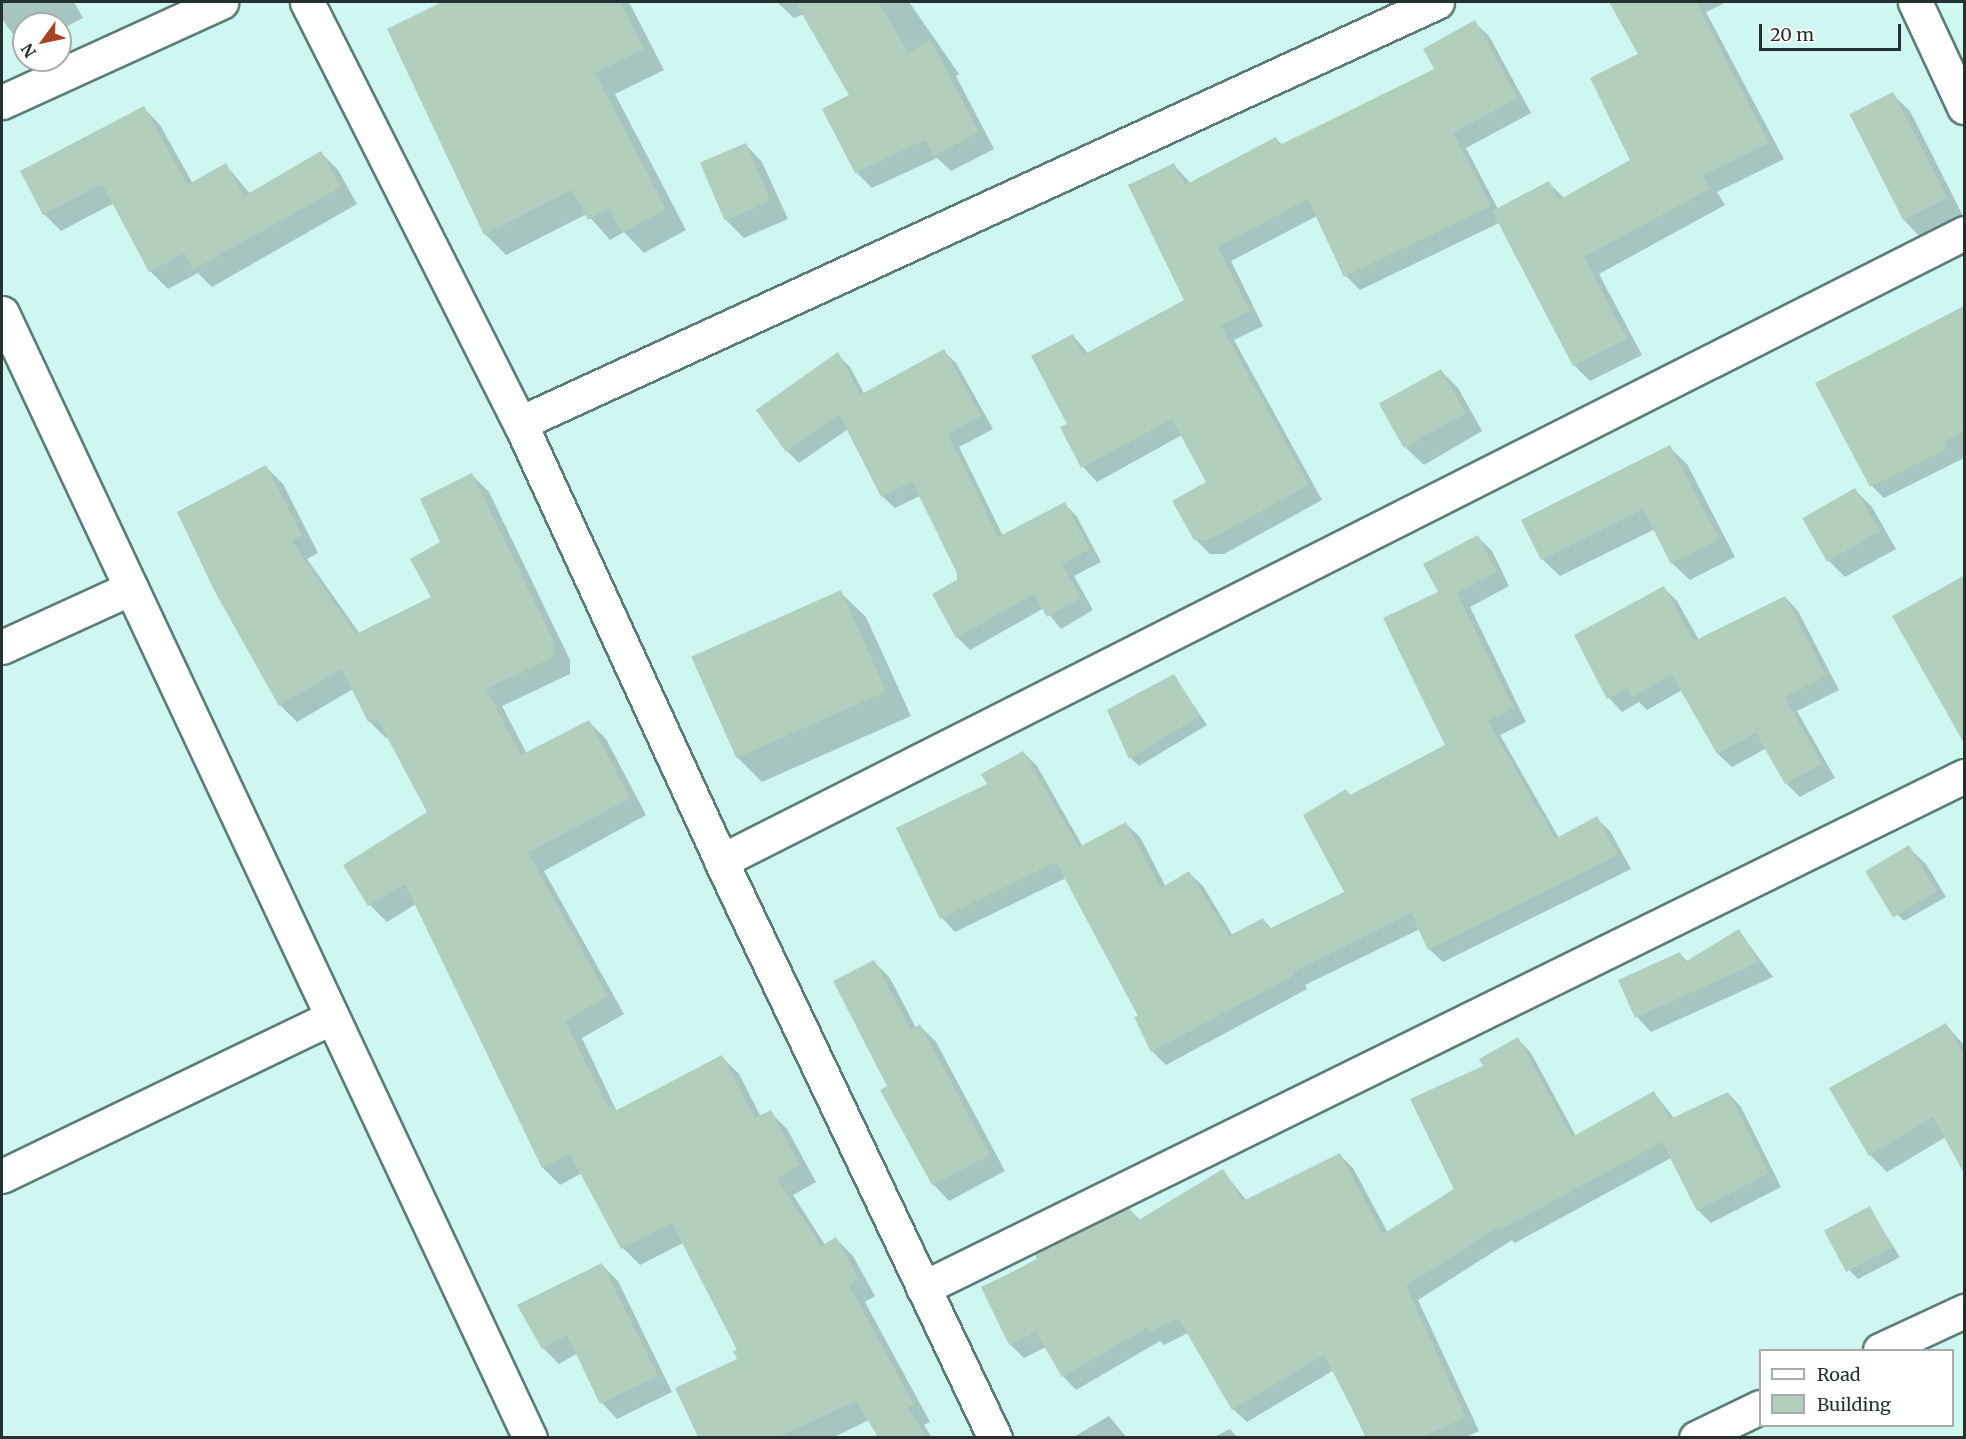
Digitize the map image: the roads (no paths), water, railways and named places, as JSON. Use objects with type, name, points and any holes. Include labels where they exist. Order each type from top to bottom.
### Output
[{"type":"street","points":[[2,102],[221,2]]},
{"type":"street","points":[[307,2],[520,423],[721,861],[995,1437]]},
{"type":"street","points":[[520,423],[1437,2]]},
{"type":"street","points":[[1915,2],[1965,107]]},
{"type":"street","points":[[721,861],[1965,233]]},
{"type":"street","points":[[2,314],[332,1017],[519,1434]]},
{"type":"street","points":[[2,647],[131,588]]},
{"type":"street","points":[[923,1288],[1965,776]]},
{"type":"street","points":[[2,1176],[332,1017]]},
{"type":"street","points":[[1882,1349],[1965,1311]]},
{"type":"street","points":[[1696,1437],[1759,1408]]}]
